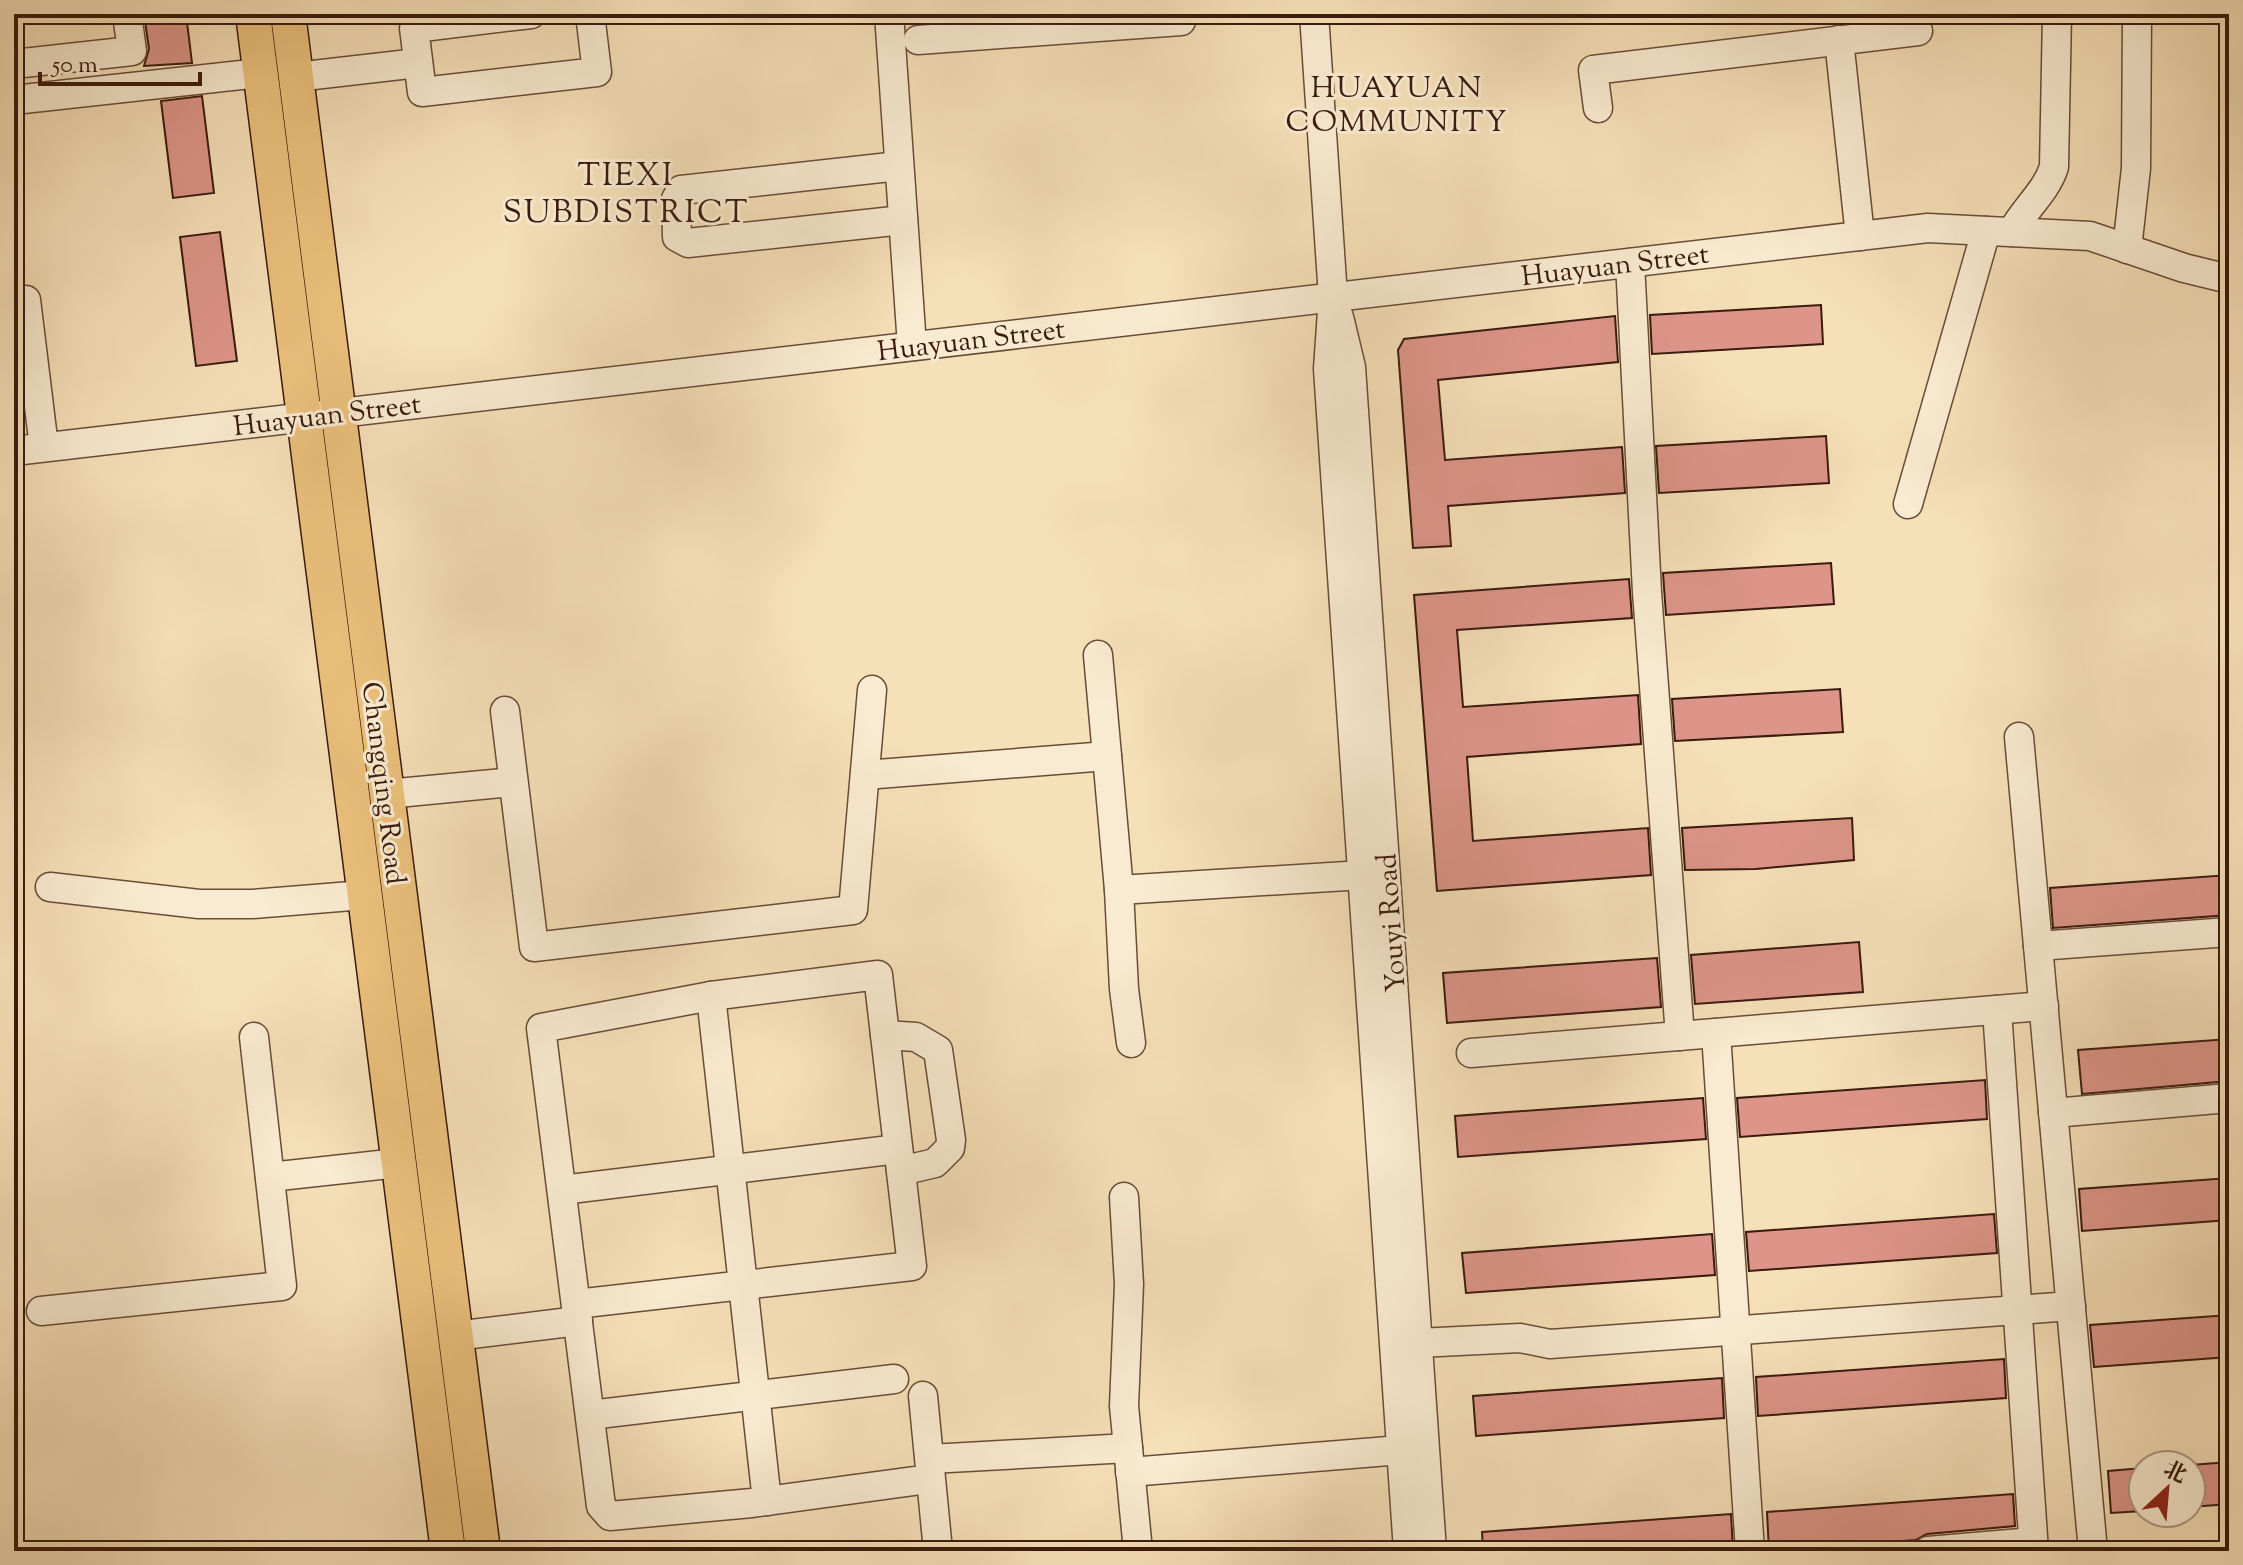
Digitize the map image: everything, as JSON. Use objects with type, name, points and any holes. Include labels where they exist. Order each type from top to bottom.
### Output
[{"type":"main road","name":"Changqing Road","points":[[253,14],[448,1551]]},
{"type":"main road","name":"Changqing Road","points":[[288,14],[483,1551]]},
{"type":"street","points":[[14,64],[132,51],[127,14]]},
{"type":"street","points":[[531,14],[414,28],[422,92],[597,72],[590,14]]},
{"type":"street","points":[[889,14],[912,346]]},
{"type":"street","name":"Youyi Road","points":[[1314,14],[1333,297],[1328,369],[1408,1551]]},
{"type":"street","points":[[1908,504],[1999,232],[2023,212],[2046,186],[2054,167],[2057,14]]},
{"type":"street","points":[[2127,249],[2136,168],[2137,14]]},
{"type":"street","points":[[918,40],[1087,21],[1181,21]]},
{"type":"street","points":[[1598,108],[1593,70],[1918,31]]},
{"type":"street","points":[[1839,40],[1860,236]]},
{"type":"street","points":[[296,77],[418,63]]},
{"type":"street","points":[[14,100],[260,73]]},
{"type":"street","points":[[899,166],[681,190],[676,199],[677,237],[688,243],[903,220]]},
{"type":"street","name":"Huayuan Street","points":[[14,451],[1928,228],[2090,236],[2229,279]]},
{"type":"street","points":[[1630,263],[1647,592],[1680,1036]]},
{"type":"street","name":"Youyi Road","points":[[1333,297],[1351,367],[1432,1551]]},
{"type":"street","points":[[26,300],[44,447]]},
{"type":"street","points":[[1098,655],[1131,1043]]},
{"type":"street","points":[[505,711],[534,947],[853,910],[872,690]]},
{"type":"street","points":[[2019,737],[2093,1551]]},
{"type":"street","points":[[865,775],[1107,756]]},
{"type":"street","points":[[387,794],[513,782]]},
{"type":"street","points":[[1119,890],[1363,875]]},
{"type":"street","points":[[50,887],[199,904],[252,904],[364,895]]},
{"type":"street","points":[[2038,946],[2229,932]]},
{"type":"street","points":[[455,1336],[577,1313],[743,1286],[912,1266],[878,975],[711,996],[541,1028],[562,1190],[577,1313],[590,1415],[601,1506],[610,1516],[767,1501],[922,1470],[1401,1450]]},
{"type":"street","points":[[711,996],[767,1501]]},
{"type":"street","points":[[1471,1053],[2044,1006]]},
{"type":"street","points":[[1928,1551],[2034,1547],[1997,1010]]},
{"type":"street","points":[[1716,1033],[1750,1551]]},
{"type":"street","points":[[562,1190],[731,1169],[899,1160],[935,1163],[946,1155],[951,1140],[938,1050],[916,1037],[885,1035]]},
{"type":"street","points":[[41,1311],[282,1286],[254,1037]]},
{"type":"street","points":[[2053,1113],[2229,1098]]},
{"type":"street","points":[[270,1177],[398,1163]]},
{"type":"street","points":[[1124,1197],[1129,1284],[1124,1406],[1138,1551]]},
{"type":"street","points":[[1418,1343],[1520,1338],[1550,1344],[2071,1306]]},
{"type":"street","points":[[590,1415],[894,1379]]},
{"type":"street","points":[[923,1396],[922,1470],[938,1551]]},
{"type":"building","points":[[144,14],[186,14],[192,63],[144,66],[149,49]]},
{"type":"building","points":[[202,96],[214,193],[173,198],[161,101]]},
{"type":"building","points":[[220,232],[237,361],[196,366],[180,237]]},
{"type":"building","points":[[1821,305],[1823,344],[1652,354],[1650,315]]},
{"type":"building","points":[[1615,316],[1618,362],[1438,380],[1445,460],[1622,447],[1625,493],[1448,506],[1451,546],[1413,548],[1398,350],[1404,339]]},
{"type":"building","points":[[1826,436],[1829,483],[1659,493],[1656,446]]},
{"type":"building","points":[[1831,563],[1834,604],[1666,615],[1663,573]]},
{"type":"building","points":[[1629,579],[1632,618],[1457,630],[1463,707],[1638,695],[1641,744],[1467,757],[1473,841],[1648,828],[1651,875],[1437,891],[1414,595]]},
{"type":"building","points":[[1840,689],[1843,732],[1675,741],[1672,699]]},
{"type":"building","points":[[1852,818],[1854,860],[1756,869],[1685,870],[1682,828]]},
{"type":"building","points":[[2229,875],[2229,915],[2053,928],[2050,888]]},
{"type":"building","points":[[1859,942],[1863,992],[1695,1004],[1691,955]]},
{"type":"building","points":[[1657,958],[1661,1007],[1447,1023],[1443,973]]},
{"type":"building","points":[[2229,1039],[2229,1081],[2082,1094],[2078,1050]]},
{"type":"building","points":[[1985,1080],[1987,1119],[1740,1137],[1737,1098]]},
{"type":"building","points":[[1703,1098],[1706,1139],[1458,1157],[1455,1116]]},
{"type":"building","points":[[2229,1178],[2229,1220],[2082,1231],[2079,1189]]},
{"type":"building","points":[[1994,1214],[1997,1253],[1749,1271],[1746,1232]]},
{"type":"building","points":[[1712,1234],[1715,1275],[1466,1293],[1462,1253]]},
{"type":"building","points":[[2229,1315],[2229,1357],[2094,1367],[2090,1325]]},
{"type":"building","points":[[2004,1359],[2006,1398],[1758,1416],[1756,1377]]},
{"type":"building","points":[[1722,1378],[1724,1418],[1476,1436],[1473,1396]]},
{"type":"building","points":[[2229,1462],[2229,1504],[2207,1506],[2207,1464]]},
{"type":"building","points":[[2127,1469],[2127,1512],[2111,1513],[2108,1471]]},
{"type":"building","points":[[2013,1494],[2015,1526],[1927,1534],[1916,1540],[1769,1551],[1767,1512]]},
{"type":"building","points":[[1731,1514],[1733,1551],[1483,1551],[1482,1532]]},
{"type":"district","name":"HUAYUAN COMMUNITY","points":[[1397,104]]},
{"type":"district","name":"TIEXI SUBDISTRICT","points":[[626,192]]}]
